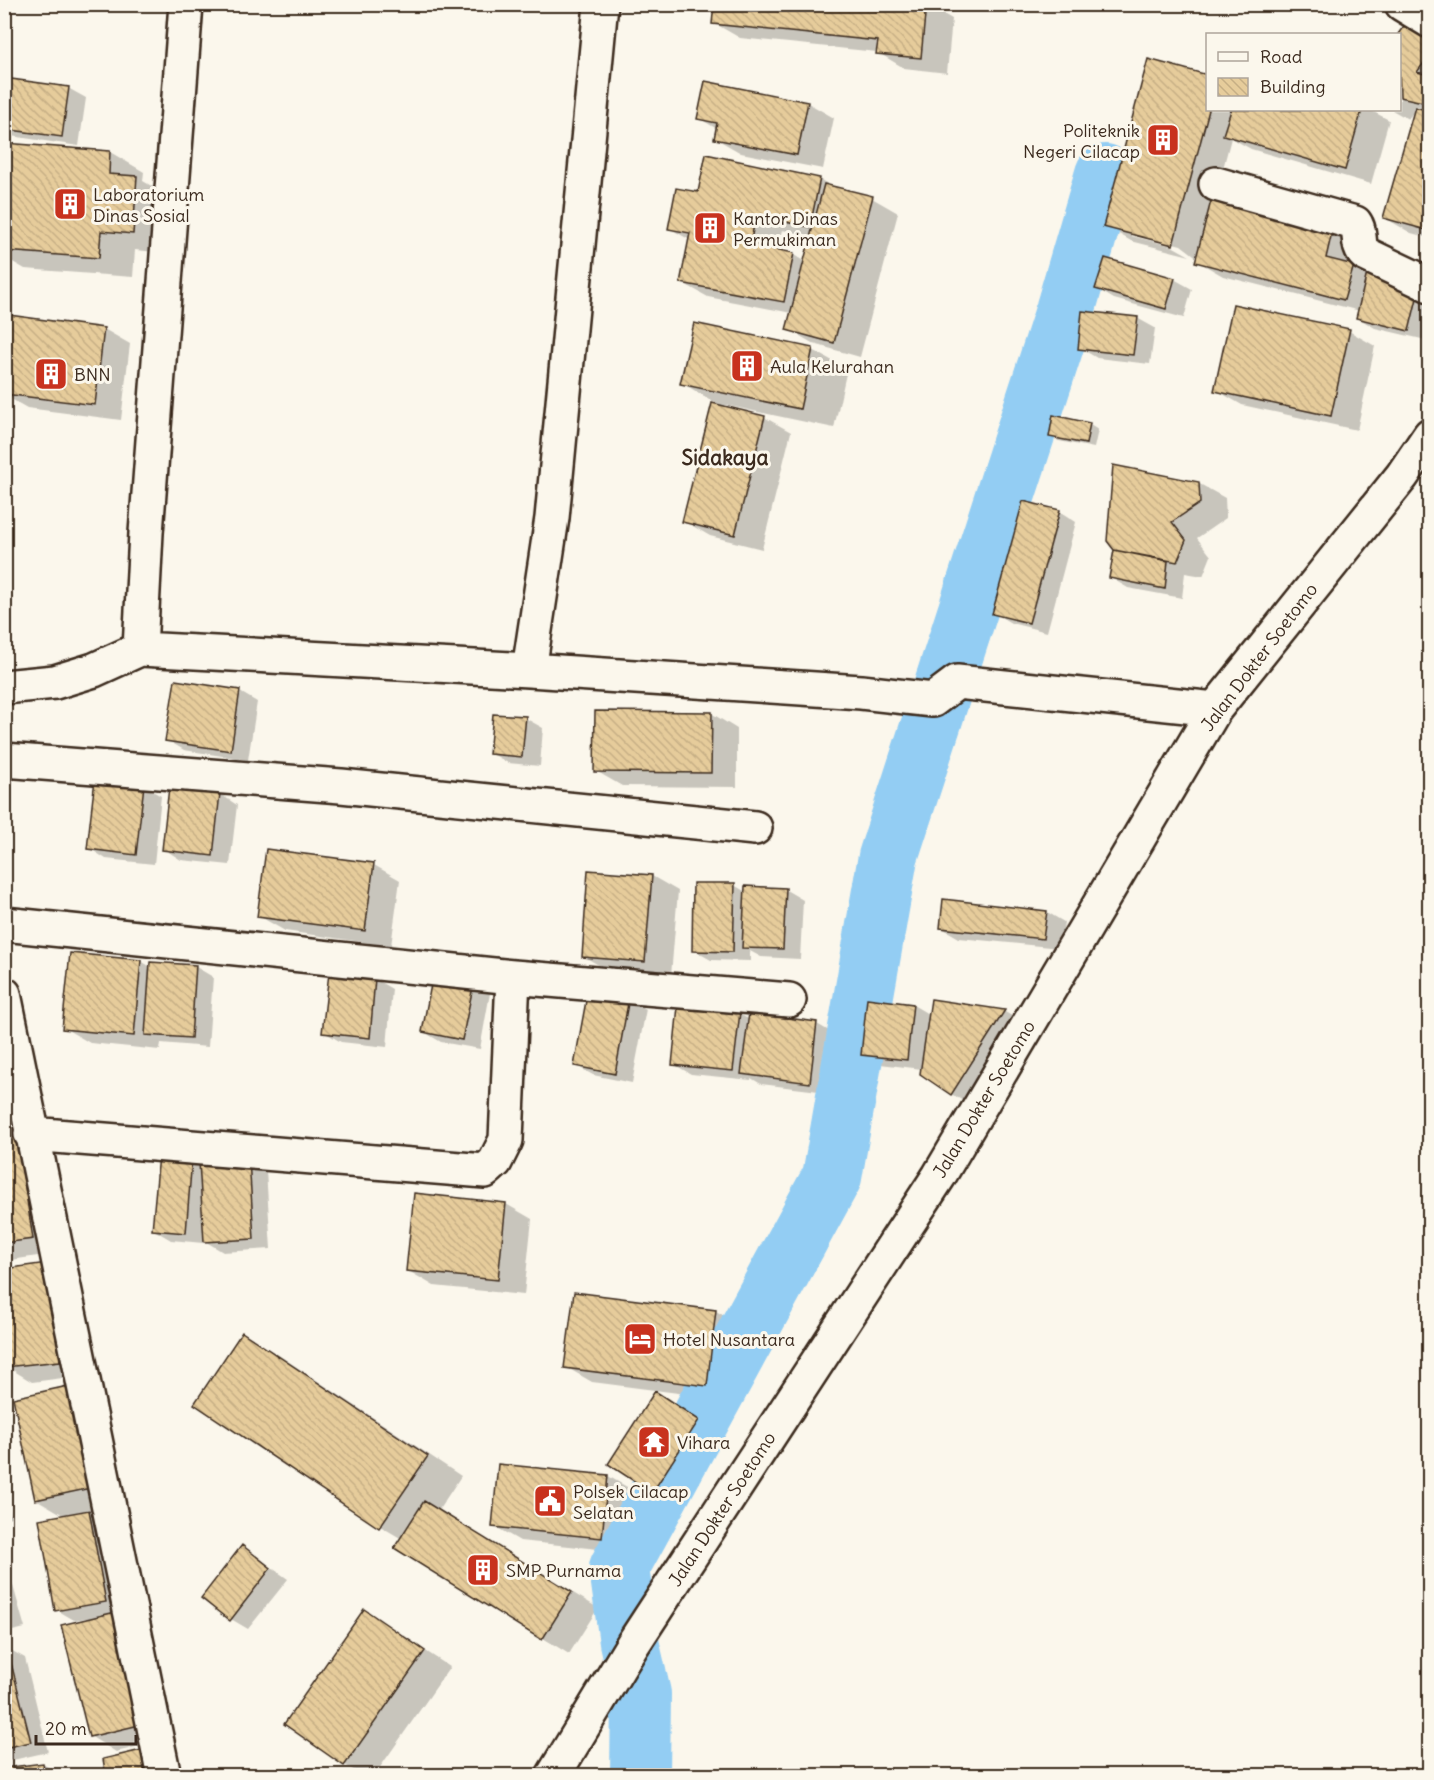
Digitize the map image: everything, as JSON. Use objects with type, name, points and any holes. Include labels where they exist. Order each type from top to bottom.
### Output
[{"type":"street","points":[[141,649],[146,533],[186,4]]},
{"type":"street","points":[[529,670],[552,518],[601,4]]},
{"type":"street","points":[[1402,4],[1430,21]]},
{"type":"street","points":[[1216,184],[1354,223],[1358,226],[1361,251],[1430,285]]},
{"type":"street","name":"Jalan Dokter Soetomo","points":[[553,1776],[629,1652],[939,1176],[1215,709],[1395,484],[1430,435]]},
{"type":"street","points":[[4,687],[55,681],[94,670],[141,649],[529,670],[849,691],[945,691],[1215,709]]},
{"type":"street","points":[[4,760],[341,786],[755,828]]},
{"type":"street","points":[[4,924],[513,977],[789,1000]]},
{"type":"street","points":[[31,1134],[485,1171],[495,1162],[506,1140],[513,977]]},
{"type":"street","points":[[4,994],[164,1776]]},
{"type":"building","points":[[714,4],[926,4],[921,58],[876,54],[878,41],[712,24]]},
{"type":"building","points":[[1406,23],[1430,40],[1430,55],[1417,72],[1429,75],[1423,102],[1401,97],[1401,33],[1399,33]]},
{"type":"building","name":"Politeknik Negeri Cilacap","points":[[1148,59],[1206,74],[1206,111],[1209,111],[1173,245],[1103,227]]},
{"type":"building","points":[[4,78],[69,87],[62,137],[4,129]]},
{"type":"building","points":[[705,81],[808,102],[797,155],[714,139],[717,123],[697,119]]},
{"type":"building","points":[[1415,107],[1430,111],[1430,231],[1383,218]]},
{"type":"building","points":[[1231,111],[1362,111],[1345,170],[1223,135]]},
{"type":"building","name":"Laboratorium Dinas Sosial","points":[[4,143],[110,151],[109,174],[137,176],[133,234],[101,231],[99,258],[4,251]]},
{"type":"building","name":"Kantor Dinas Permukiman","points":[[706,154],[820,178],[810,227],[756,216],[750,244],[794,253],[784,302],[680,283],[690,233],[668,229],[676,188],[698,192]]},
{"type":"building","points":[[824,184],[873,196],[834,343],[786,330]]},
{"type":"building","points":[[1211,201],[1332,232],[1326,258],[1354,265],[1344,300],[1195,262]]},
{"type":"building","points":[[1105,258],[1175,278],[1166,309],[1095,289]]},
{"type":"building","points":[[1368,269],[1421,282],[1409,331],[1356,318]]},
{"type":"building","points":[[1233,304],[1350,329],[1331,416],[1214,391]]},
{"type":"building","points":[[1082,311],[1138,317],[1133,355],[1078,349]]},
{"type":"building","name":"BNN","points":[[9,315],[104,328],[95,405],[4,394],[4,354]]},
{"type":"building","name":"Aula Kelurahan","points":[[694,323],[813,348],[800,409],[680,384]]},
{"type":"building","points":[[712,403],[765,416],[735,535],[682,522]]},
{"type":"building","points":[[1053,415],[1090,423],[1086,444],[1049,437]]},
{"type":"building","points":[[1113,465],[1199,482],[1200,503],[1172,522],[1186,540],[1177,562],[1114,550],[1107,541]]},
{"type":"building","points":[[1023,501],[1060,510],[1029,623],[992,614]]},
{"type":"building","points":[[1114,550],[1168,561],[1165,589],[1109,578]]},
{"type":"building","points":[[175,680],[240,690],[231,751],[165,741]]},
{"type":"building","points":[[595,711],[712,712],[711,773],[594,772]]},
{"type":"building","points":[[493,714],[526,716],[522,757],[489,754]]},
{"type":"building","points":[[95,779],[144,785],[136,855],[87,849]]},
{"type":"building","points":[[169,787],[220,793],[213,856],[162,850]]},
{"type":"building","points":[[266,849],[374,863],[365,931],[257,917]]},
{"type":"building","points":[[588,870],[652,875],[645,962],[582,957]]},
{"type":"building","points":[[693,883],[735,883],[733,952],[692,951]]},
{"type":"building","points":[[745,886],[786,888],[783,949],[742,948]]},
{"type":"building","points":[[943,899],[1047,911],[1043,939],[940,928]]},
{"type":"building","points":[[70,953],[141,960],[134,1036],[62,1029]]},
{"type":"building","points":[[150,962],[196,965],[191,1038],[145,1035]]},
{"type":"building","points":[[329,973],[375,978],[370,1038],[322,1033]]},
{"type":"building","points":[[433,974],[474,982],[462,1040],[422,1032]]},
{"type":"building","points":[[588,990],[629,998],[615,1074],[574,1066]]},
{"type":"building","points":[[867,998],[913,1004],[907,1060],[861,1055]]},
{"type":"building","points":[[931,999],[1005,1010],[951,1095],[920,1074]]},
{"type":"building","points":[[678,1006],[740,1012],[733,1071],[672,1065]]},
{"type":"building","points":[[749,1013],[817,1022],[810,1083],[741,1074]]},
{"type":"building","points":[[13,1111],[33,1239],[4,1243],[4,1112]]},
{"type":"building","points":[[159,1155],[192,1158],[186,1233],[152,1230]]},
{"type":"building","points":[[249,1159],[254,1239],[204,1242],[199,1162]]},
{"type":"building","points":[[414,1193],[506,1203],[498,1280],[406,1271]]},
{"type":"building","points":[[47,1263],[60,1361],[5,1367],[4,1269]]},
{"type":"building","name":"Hotel Nusantara","points":[[574,1292],[716,1310],[707,1386],[564,1368]]},
{"type":"building","points":[[242,1332],[428,1456],[379,1528],[194,1404]]},
{"type":"building","points":[[68,1386],[91,1488],[35,1500],[13,1398]]},
{"type":"building","name":"Vihara","points":[[655,1391],[699,1420],[652,1493],[608,1464]]},
{"type":"building","name":"Polsek Cilacap Selatan","points":[[498,1464],[608,1475],[602,1538],[492,1527]]},
{"type":"building","name":"SMP Purnama","points":[[424,1501],[572,1592],[542,1640],[394,1548]]},
{"type":"building","points":[[89,1510],[106,1602],[55,1611],[39,1519]]},
{"type":"building","points":[[242,1545],[271,1568],[230,1621],[201,1598]]},
{"type":"building","points":[[364,1609],[425,1651],[344,1766],[284,1724]]},
{"type":"building","points":[[120,1611],[148,1723],[89,1737],[61,1625]]},
{"type":"building","points":[[4,1647],[7,1647],[31,1742],[4,1748]]},
{"type":"building","points":[[146,1749],[152,1776],[106,1776],[103,1759]]},
{"type":"building","points":[[43,1763],[45,1776],[4,1776],[4,1768]]},
{"type":"waterway","points":[[640,1776],[641,1694],[629,1642],[619,1568],[832,1177],[888,857],[1065,311],[1105,174]]},
{"type":"place","name":"Politeknik Negeri Cilacap","points":[[1163,140]]},
{"type":"place","name":"Laboratorium Dinas Sosial","points":[[70,204]]},
{"type":"place","name":"Kantor Dinas Permukiman","points":[[710,228]]},
{"type":"place","name":"Aula Kelurahan","points":[[747,366]]},
{"type":"place","name":"BNN","points":[[51,374]]},
{"type":"place","name":"Hotel Nusantara","points":[[640,1339]]},
{"type":"place","name":"Vihara","points":[[654,1442]]},
{"type":"place","name":"Polsek Cilacap Selatan","points":[[550,1501]]},
{"type":"place","name":"SMP Purnama","points":[[483,1570]]},
{"type":"district","name":"Sidakaya","points":[[725,457]]}]
